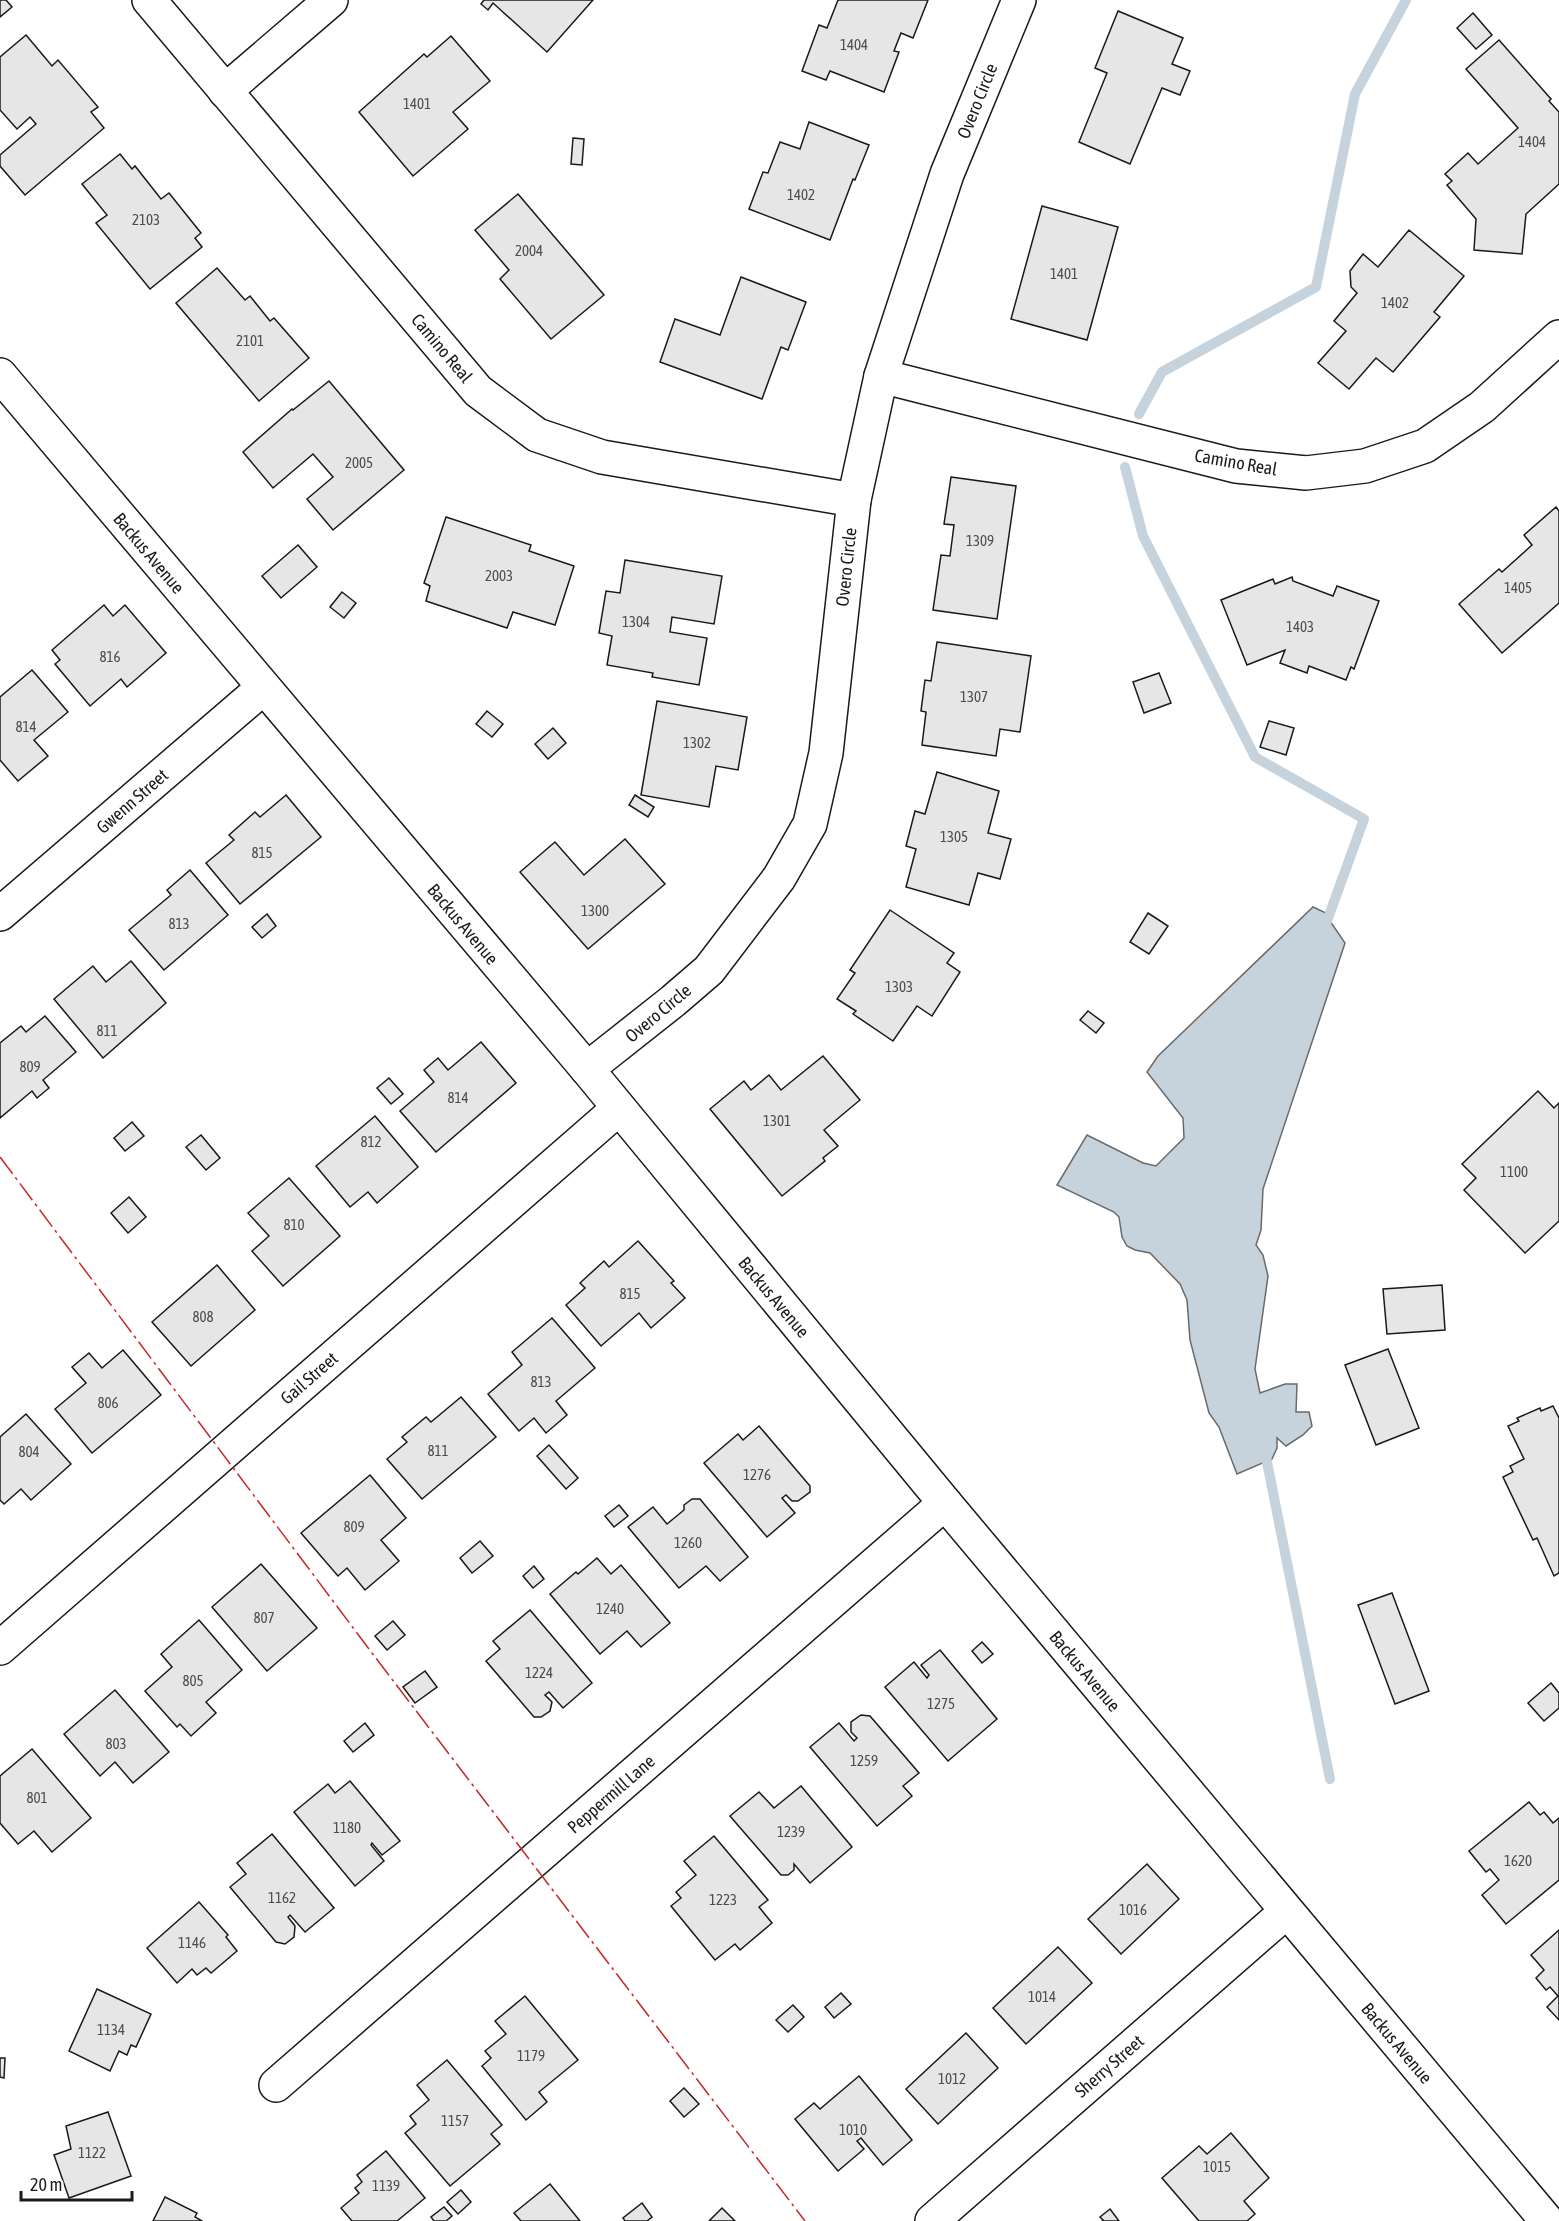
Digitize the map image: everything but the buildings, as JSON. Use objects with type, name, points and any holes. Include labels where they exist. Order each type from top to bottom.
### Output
[{"type":"street","name":"Camino Real","points":[[149,0],[478,391],[537,435],[602,457],[854,500]]},
{"type":"street","points":[[225,91],[331,0]]},
{"type":"street","name":"Overo Circle","points":[[587,1069],[709,970],[778,878],[810,824],[826,753],[854,500],[881,376],[947,174],[1019,0]]},
{"type":"street","name":"Camino Real","points":[[881,376],[1236,466],[1306,473],[1365,466],[1425,446],[1482,407],[1559,337]]},
{"type":"street","name":"Backus Avenue","points":[[0,375],[587,1069],[945,1503],[1547,2221]]},
{"type":"street","name":"Gwenn Street","points":[[0,914],[263,688]]},
{"type":"street","name":"Gail Street","points":[[0,1648],[618,1109]]},
{"type":"street","name":"Peppermill Lane","points":[[276,2085],[945,1503]]},
{"type":"street","name":"Sherry Street","points":[[932,2221],[1286,1912]]},
{"type":"shaded area","points":[[1313,907],[1324,912],[1345,943],[1263,1189],[1261,1230],[1256,1245],[1263,1255],[1268,1276],[1255,1369],[1260,1393],[1285,1384],[1297,1384],[1296,1412],[1309,1412],[1312,1426],[1286,1446],[1277,1438],[1277,1448],[1272,1459],[1237,1474],[1219,1427],[1209,1413],[1190,1340],[1187,1300],[1180,1284],[1150,1253],[1127,1246],[1122,1237],[1119,1217],[1114,1212],[1057,1185],[1087,1135],[1143,1163],[1156,1166],[1184,1138],[1183,1118],[1147,1072],[1158,1056]]},
{"type":"waterway","points":[[1139,414],[1162,372],[1316,287],[1355,94],[1406,0]]},
{"type":"waterway","points":[[1125,467],[1143,536],[1255,757],[1364,819],[1323,932]]},
{"type":"waterway","points":[[1264,1447],[1330,1779]]},
{"type":"power","points":[[0,1157],[372,1653],[805,2221]]}]
